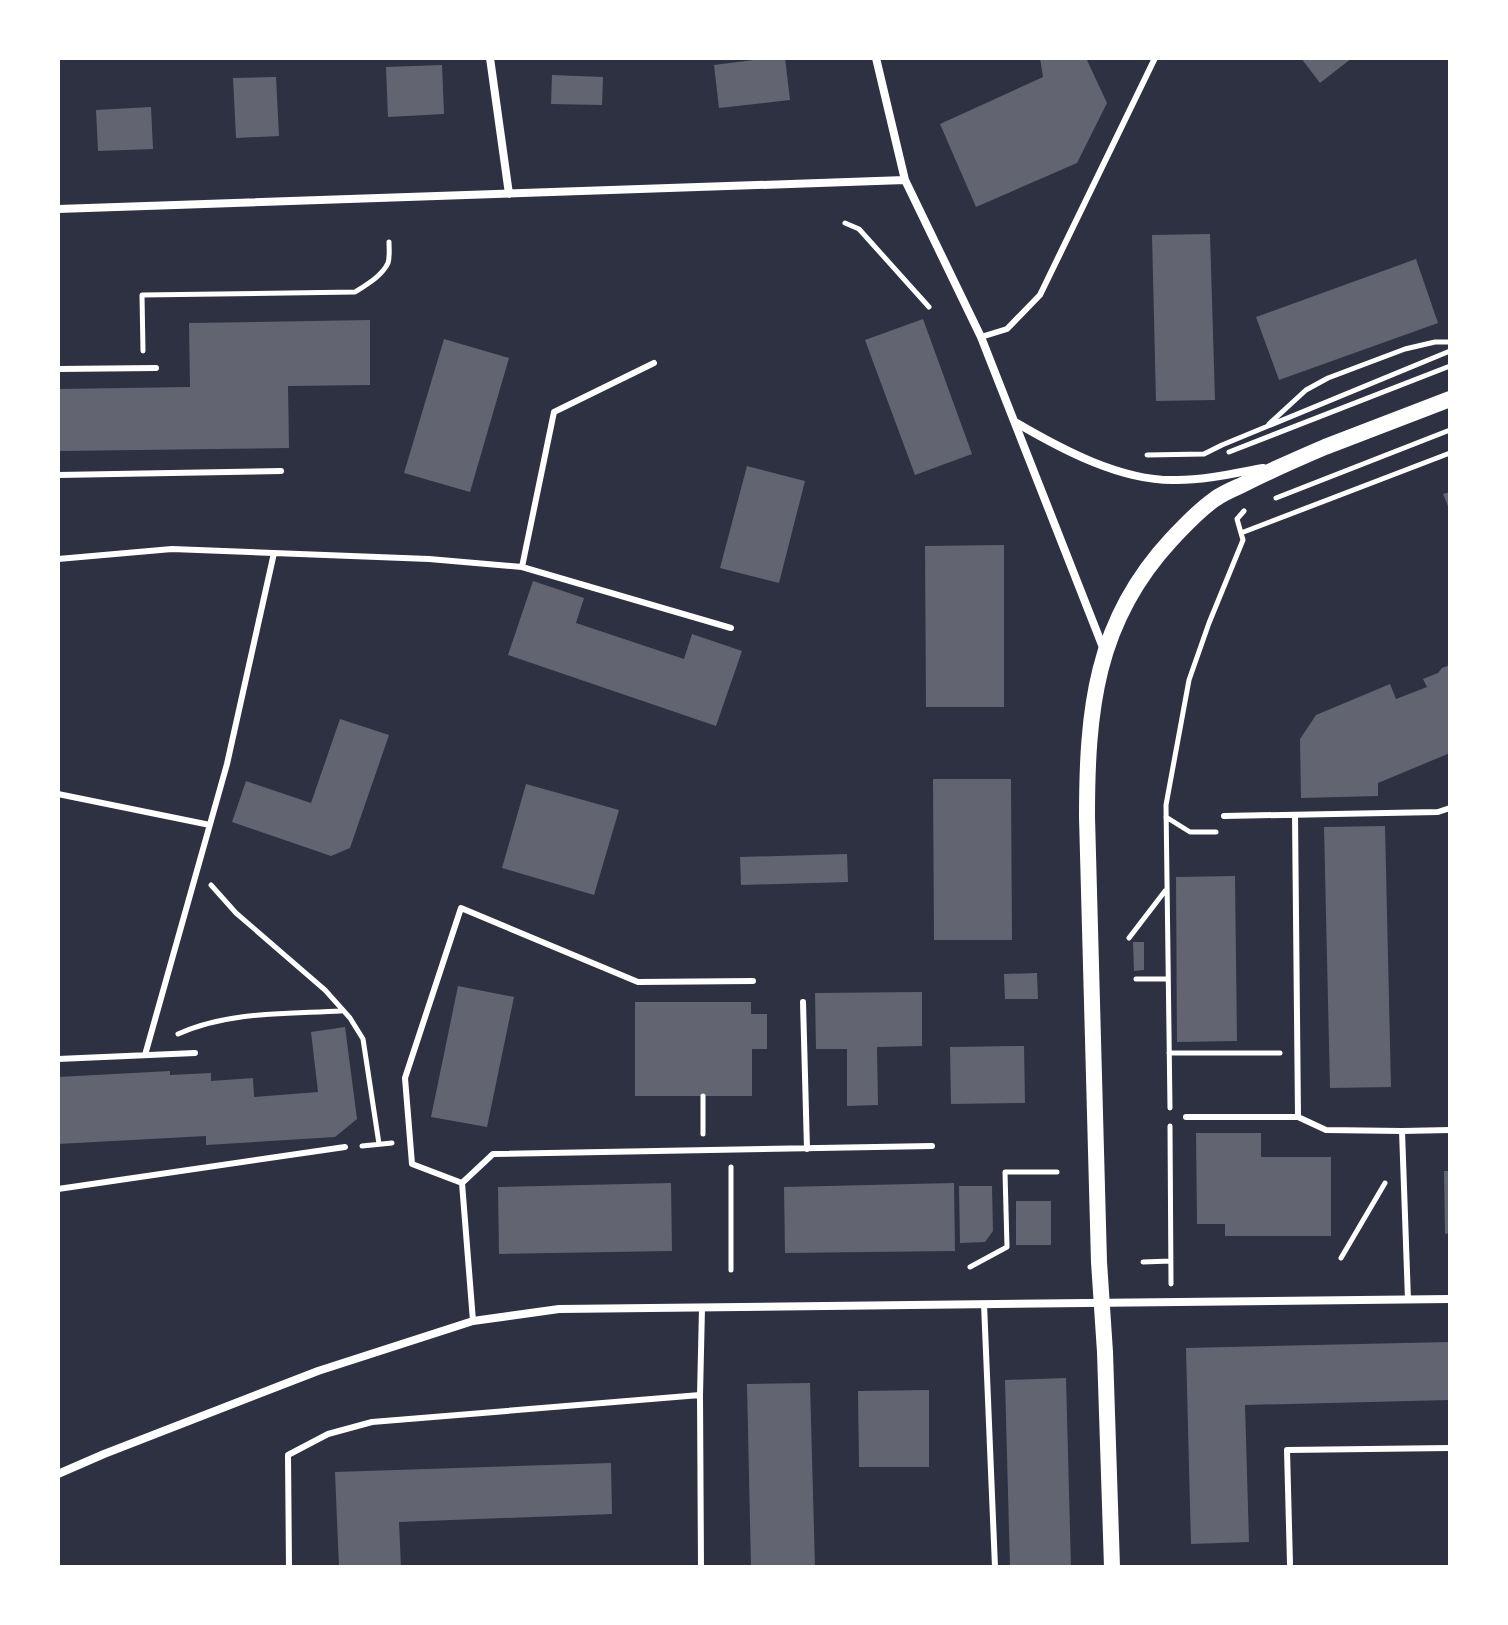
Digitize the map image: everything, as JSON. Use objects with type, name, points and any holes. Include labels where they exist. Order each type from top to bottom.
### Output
[{"type":"main road","points":[[1112,1567],[1092,1033],[1087,765],[1091,713],[1104,651],[1117,617],[1135,584],[1184,526],[1216,498],[1280,465],[1450,399]]},
{"type":"street","points":[[490,58],[509,194]]},
{"type":"street","points":[[876,58],[905,180],[981,337],[1104,651]]},
{"type":"street","points":[[58,209],[905,180]]},
{"type":"street","points":[[1015,422],[1049,443],[1134,475],[1174,481],[1280,465]]},
{"type":"street","points":[[58,1474],[318,1371],[473,1321],[559,1309],[1450,1299]]},
{"type":"lane","points":[[981,337],[1007,329],[1040,295],[1155,58]]},
{"type":"lane","points":[[522,567],[554,412],[654,363]]},
{"type":"lane","points":[[58,369],[156,368]]},
{"type":"lane","points":[[58,475],[281,471]]},
{"type":"lane","points":[[58,559],[172,549],[429,559],[522,567],[731,628]]},
{"type":"lane","points":[[145,1055],[227,764],[274,553]]},
{"type":"lane","points":[[58,794],[210,825]]},
{"type":"lane","points":[[1224,816],[1438,812],[1450,808]]},
{"type":"lane","points":[[1295,815],[1298,1117]]},
{"type":"lane","points":[[462,1183],[412,1164],[405,1078],[461,908],[638,982],[753,981]]},
{"type":"lane","points":[[803,1002],[807,1149]]},
{"type":"lane","points":[[58,1059],[195,1053]]},
{"type":"lane","points":[[1186,1117],[1298,1117],[1326,1130],[1450,1130]]},
{"type":"lane","points":[[1402,1131],[1408,1300]]},
{"type":"lane","points":[[462,1183],[493,1154],[932,1146]]},
{"type":"lane","points":[[58,1189],[345,1147]]},
{"type":"lane","points":[[462,1183],[473,1321]]},
{"type":"lane","points":[[984,1304],[995,1567]]},
{"type":"lane","points":[[701,1567],[702,1308]]},
{"type":"lane","points":[[289,1567],[288,1455],[328,1434],[372,1422],[700,1395]]},
{"type":"lane","points":[[1290,1564],[1287,1450],[1450,1448]]},
{"type":"path","points":[[845,223],[859,229],[929,307]]},
{"type":"path","points":[[144,368],[142,295],[355,292],[381,272],[389,261],[389,242]]},
{"type":"path","points":[[1265,427],[1306,390],[1328,378],[1405,349],[1450,342]]},
{"type":"path","points":[[1204,454],[1450,351]]},
{"type":"path","points":[[1142,455],[1226,454],[1450,366]]},
{"type":"path","points":[[1270,500],[1450,430]]},
{"type":"path","points":[[1241,533],[1450,453]]},
{"type":"path","points":[[1172,1301],[1166,805],[1189,680],[1243,540],[1237,519],[1243,512],[1257,506]]},
{"type":"path","points":[[197,870],[236,913],[325,990],[350,1018],[363,1039],[379,1144]]},
{"type":"path","points":[[1129,938],[1166,890]]},
{"type":"path","points":[[1136,979],[1168,979]]},
{"type":"path","points":[[145,1055],[163,1040],[228,1017],[342,1011]]},
{"type":"path","points":[[1169,1053],[1297,1053]]},
{"type":"path","points":[[703,1096],[703,1151]]},
{"type":"path","points":[[345,1147],[392,1143]]},
{"type":"path","points":[[731,1150],[731,1270]]},
{"type":"path","points":[[970,1267],[1007,1247],[1005,1172],[1057,1172]]},
{"type":"path","points":[[1341,1258],[1385,1183]]},
{"type":"path","points":[[1143,1262],[1171,1261]]},
{"type":"building","points":[[785,58],[790,100],[719,108],[714,65]]},
{"type":"building","points":[[1040,58],[1086,58],[1107,103],[1077,163],[976,207],[940,124],[1043,77]]},
{"type":"building","points":[[1301,58],[1352,58],[1320,83]]},
{"type":"building","points":[[442,65],[444,114],[388,117],[386,67]]},
{"type":"building","points":[[552,75],[603,77],[602,105],[551,104]]},
{"type":"building","points":[[276,77],[279,136],[236,138],[233,78]]},
{"type":"building","points":[[151,107],[153,149],[98,151],[96,110]]},
{"type":"building","points":[[1210,234],[1215,400],[1156,401],[1152,235]]},
{"type":"building","points":[[1416,259],[1438,323],[1279,380],[1256,317]]},
{"type":"building","points":[[923,319],[972,454],[915,475],[865,340]]},
{"type":"building","points":[[370,320],[370,385],[288,386],[289,448],[58,451],[58,389],[190,387],[189,323]]},
{"type":"building","points":[[444,339],[509,358],[470,492],[404,473]]},
{"type":"building","points":[[747,466],[805,481],[779,583],[720,568]]},
{"type":"building","points":[[1450,492],[1450,511],[1443,494]]},
{"type":"building","points":[[1004,545],[1004,707],[926,707],[925,546]]},
{"type":"building","points":[[533,581],[584,598],[576,623],[684,659],[692,634],[742,651],[716,726],[508,655]]},
{"type":"building","points":[[1450,665],[1450,753],[1378,783],[1378,796],[1301,798],[1300,739],[1316,715],[1390,684],[1396,699],[1427,687],[1423,679]]},
{"type":"building","points":[[340,719],[389,735],[350,848],[331,856],[232,822],[246,781],[311,803]]},
{"type":"building","points":[[933,779],[1011,779],[1012,940],[934,940]]},
{"type":"building","points":[[526,784],[619,810],[594,895],[502,868]]},
{"type":"building","points":[[1385,826],[1391,1087],[1330,1088],[1324,827]]},
{"type":"building","points":[[847,854],[848,882],[741,885],[740,857]]},
{"type":"building","points":[[1235,876],[1237,1041],[1177,1042],[1176,877]]},
{"type":"building","points":[[1133,942],[1144,942],[1144,970],[1134,971]]},
{"type":"building","points":[[1037,973],[1038,999],[1005,999],[1004,974]]},
{"type":"building","points":[[458,986],[514,997],[487,1127],[431,1117]]},
{"type":"building","points":[[922,992],[922,1046],[877,1047],[878,1105],[847,1106],[847,1049],[816,1049],[815,993]]},
{"type":"building","points":[[635,1002],[751,1002],[751,1014],[767,1014],[767,1049],[752,1049],[752,1096],[635,1096]]},
{"type":"building","points":[[345,1027],[357,1119],[335,1137],[206,1145],[206,1136],[58,1144],[58,1077],[170,1071],[170,1075],[211,1073],[211,1081],[253,1078],[254,1097],[318,1092],[311,1032]]},
{"type":"building","points":[[1024,1046],[1025,1103],[951,1104],[950,1047]]},
{"type":"building","points":[[1196,1133],[1261,1133],[1261,1157],[1331,1157],[1331,1236],[1225,1236],[1225,1224],[1197,1224]]},
{"type":"building","points":[[1444,1171],[1450,1171],[1450,1233],[1445,1234]]},
{"type":"building","points":[[671,1183],[672,1251],[499,1254],[498,1187]]},
{"type":"building","points":[[954,1183],[955,1251],[785,1253],[784,1187]]},
{"type":"building","points":[[959,1186],[992,1186],[993,1231],[985,1242],[960,1243]]},
{"type":"building","points":[[1016,1201],[1051,1201],[1051,1245],[1016,1245]]},
{"type":"building","points":[[1450,1342],[1450,1400],[1245,1405],[1249,1542],[1191,1544],[1186,1348]]},
{"type":"building","points":[[1066,1378],[1071,1567],[1010,1567],[1005,1380]]},
{"type":"building","points":[[810,1383],[815,1567],[751,1567],[747,1384]]},
{"type":"building","points":[[929,1390],[929,1467],[859,1467],[858,1391]]},
{"type":"building","points":[[611,1463],[612,1514],[399,1522],[401,1567],[339,1567],[335,1472]]}]
